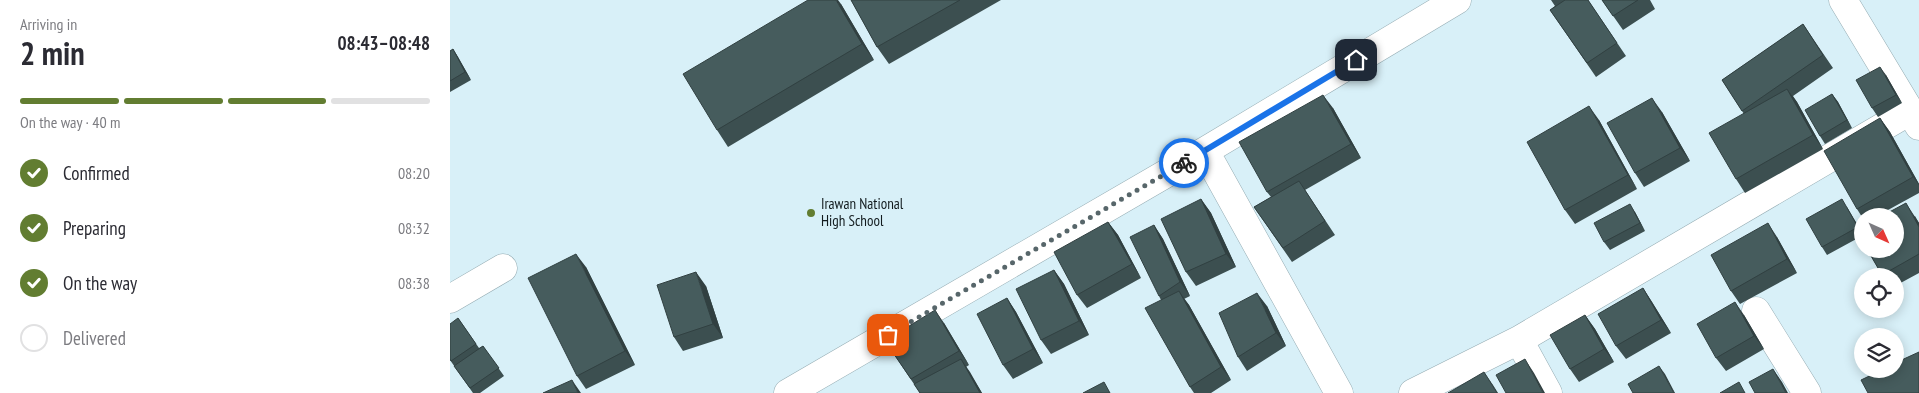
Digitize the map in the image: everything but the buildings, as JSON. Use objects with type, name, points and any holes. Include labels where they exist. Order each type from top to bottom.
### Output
[{"type":"street","points":[[788,393],[1205,151],[1457,0]]},
{"type":"street","points":[[1413,393],[1519,340],[1914,119],[1853,4]]},
{"type":"street","points":[[1205,151],[1339,393]]},
{"type":"street","points":[[450,299],[503,268]]},
{"type":"street","points":[[1756,311],[1807,393]]},
{"type":"street","points":[[1519,340],[1548,393]]},
{"type":"way so far","points":[[888,335],[1184,163]]},
{"type":"place","name":"Irawan National High School","points":[[811,213]]},
{"type":"route","points":[[1184,163],[1356,60]]}]
